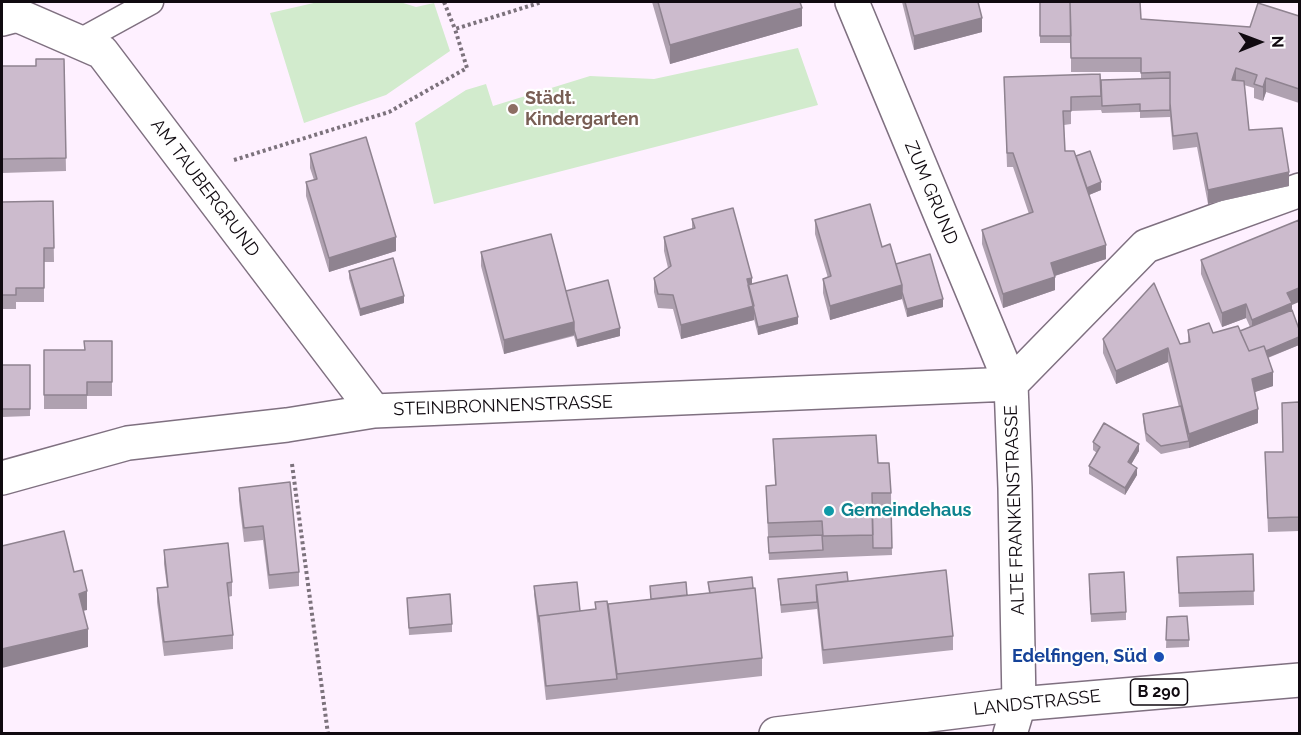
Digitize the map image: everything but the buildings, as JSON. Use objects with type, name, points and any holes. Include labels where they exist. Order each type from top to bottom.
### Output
[{"type":"street","name":"ZUM GRUND","points":[[852,2],[1011,384]]},
{"type":"street","name":"AM TAUBERGRUND","points":[[2,19],[17,15],[102,52],[374,411]]},
{"type":"street","name":"ALTE FRANKENSTRASSE","points":[[1015,719],[1015,488],[1011,384],[1146,246],[1299,190]]},
{"type":"street","name":"STEINBRONNENSTRASSE","points":[[2,478],[128,443],[287,425],[374,411],[1011,384]]},
{"type":"street","name":"LANDSTRASSE","points":[[776,734],[1015,719],[1299,680]]},
{"type":"lane","points":[[78,42],[151,2]]},
{"type":"path","points":[[193,172],[388,112],[467,68],[444,2]]},
{"type":"path","points":[[455,29],[542,2]]},
{"type":"path","points":[[287,425],[328,734]]},
{"type":"green space","points":[[318,2],[400,2],[416,7],[434,3],[450,51],[386,95],[304,123],[270,13]]},
{"type":"green space","points":[[798,48],[818,105],[434,204],[415,123],[466,90],[486,84],[493,106],[590,76],[654,79]]},
{"type":"place","name":"Städt. Kindergarten","points":[[513,109]]},
{"type":"place","name":"Gemeindehaus","points":[[829,511]]},
{"type":"place","name":"Edelfingen, Süd","points":[[1159,657]]}]
